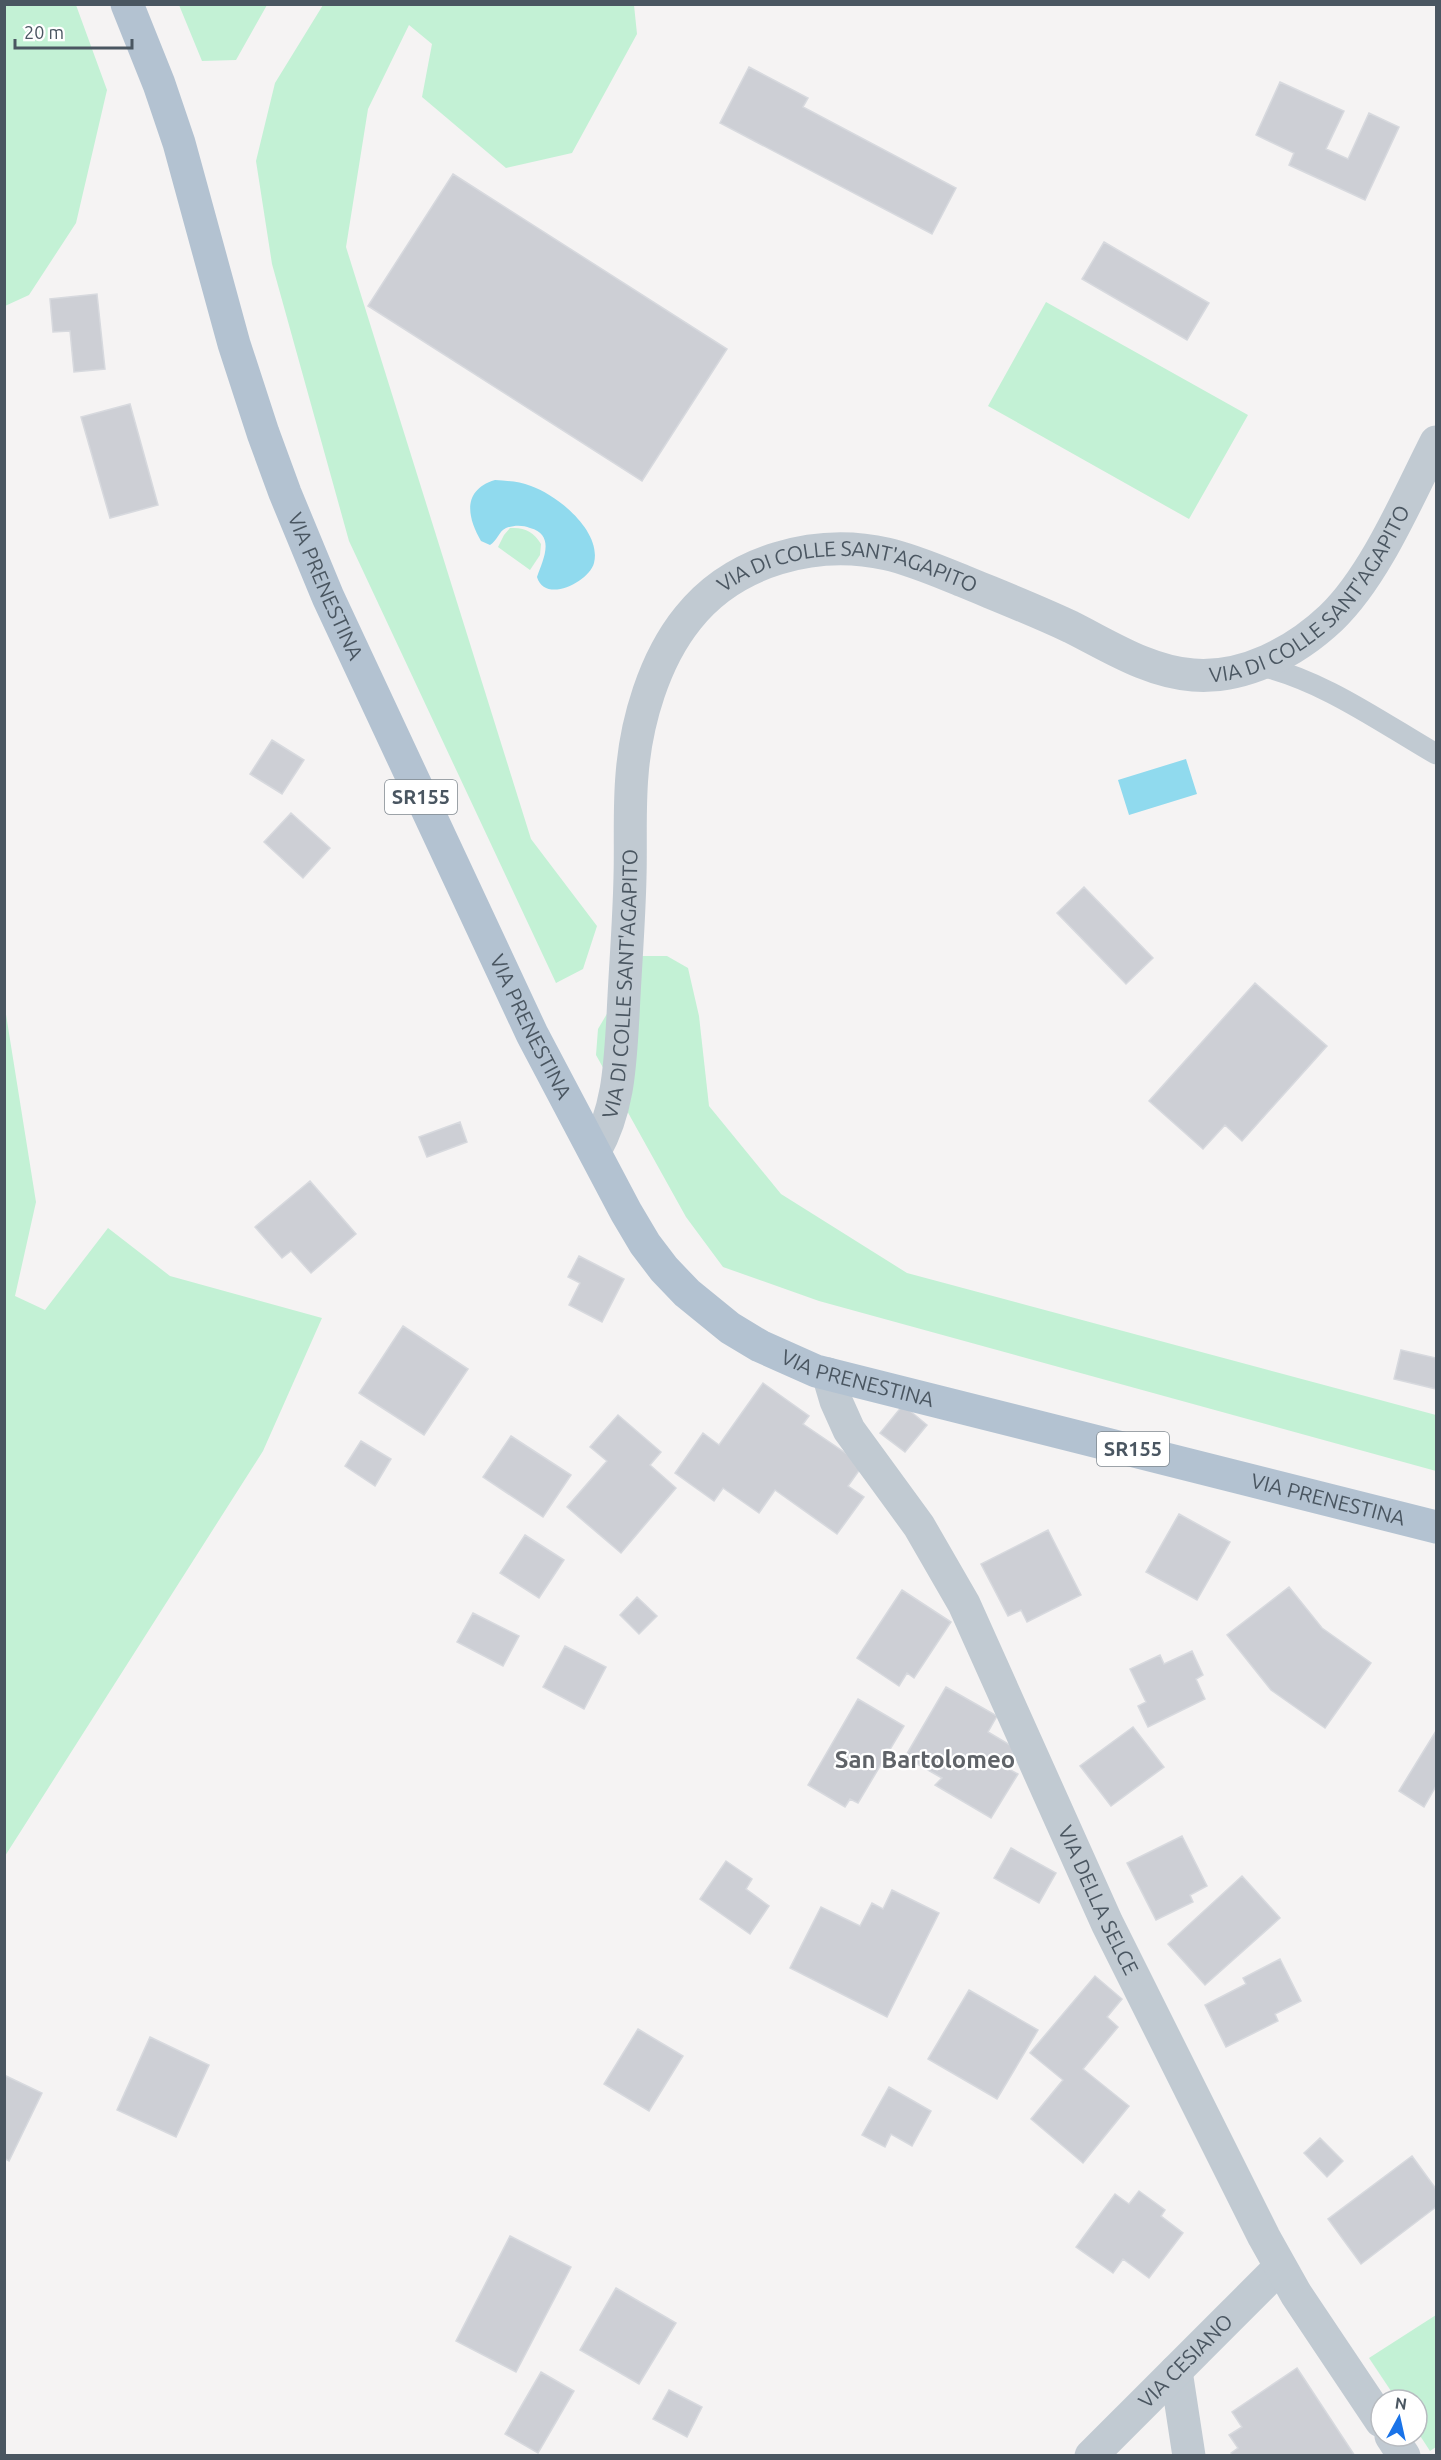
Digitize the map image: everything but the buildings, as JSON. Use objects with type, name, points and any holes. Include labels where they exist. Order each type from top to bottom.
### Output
[{"type":"main road","name":"VIA PRENESTINA","points":[[127,4],[171,115],[262,434],[306,548],[532,1034],[645,1244],[687,1293],[721,1322],[760,1346],[828,1374],[1437,1527]]},
{"type":"street","name":"VIA DI COLLE SANT'AGAPITO","points":[[595,1151],[609,1123],[619,1077],[630,880],[632,778],[638,734],[651,688],[670,645],[687,618],[717,589],[745,571],[787,556],[827,550],[876,552],[921,565],[1003,597],[1123,654],[1175,673],[1213,675],[1257,665],[1305,639],[1333,616],[1380,549],[1437,442]]},
{"type":"street","name":"VIA DELLA SELCE","points":[[828,1374],[836,1401],[849,1430],[919,1526],[964,1604],[1111,1930],[1246,2203],[1280,2267],[1369,2403]]},
{"type":"street","name":"VIA CESIANO","points":[[1091,2456],[1280,2267]]},
{"type":"street","points":[[1176,2372],[1189,2456]]},
{"type":"lane","points":[[1257,665],[1280,670],[1312,682],[1437,754]]},
{"type":"green space","points":[[4,5],[76,5],[107,90],[76,223],[29,295],[5,306]]},
{"type":"green space","points":[[179,5],[267,5],[236,60],[202,61]]},
{"type":"green space","points":[[323,5],[634,5],[637,34],[572,153],[506,168],[422,97],[432,44],[409,25],[368,109],[346,247],[531,839],[597,926],[583,969],[556,983],[349,541],[272,264],[256,161],[275,83]]},
{"type":"green space","points":[[1046,302],[1248,415],[1189,519],[988,406]]},
{"type":"green space","points":[[510,528],[528,531],[541,544],[540,555],[530,570],[498,547]]},
{"type":"green space","points":[[641,956],[667,956],[688,968],[699,1016],[709,1106],[781,1194],[907,1273],[1436,1415],[1436,1471],[819,1301],[723,1267],[686,1217],[596,1055],[598,1029]]},
{"type":"green space","points":[[4,1002],[36,1202],[15,1296],[45,1310],[108,1228],[170,1276],[322,1318],[263,1451],[5,1856]]},
{"type":"green space","points":[[1436,2315],[1436,2447],[1430,2451],[1428,2448],[1429,2388],[1389,2388],[1369,2358]]},
{"type":"water","points":[[495,480],[531,486],[553,497],[575,516],[591,539],[595,551],[594,563],[584,577],[567,587],[557,589],[549,589],[542,585],[537,577],[546,549],[545,542],[538,531],[527,527],[506,528],[490,545],[481,541],[473,523],[470,505],[477,490]]},
{"type":"water","points":[[1186,759],[1197,794],[1129,815],[1118,780]]},
{"type":"district","name":"San Bartolomeo","points":[[925,1760]]}]
